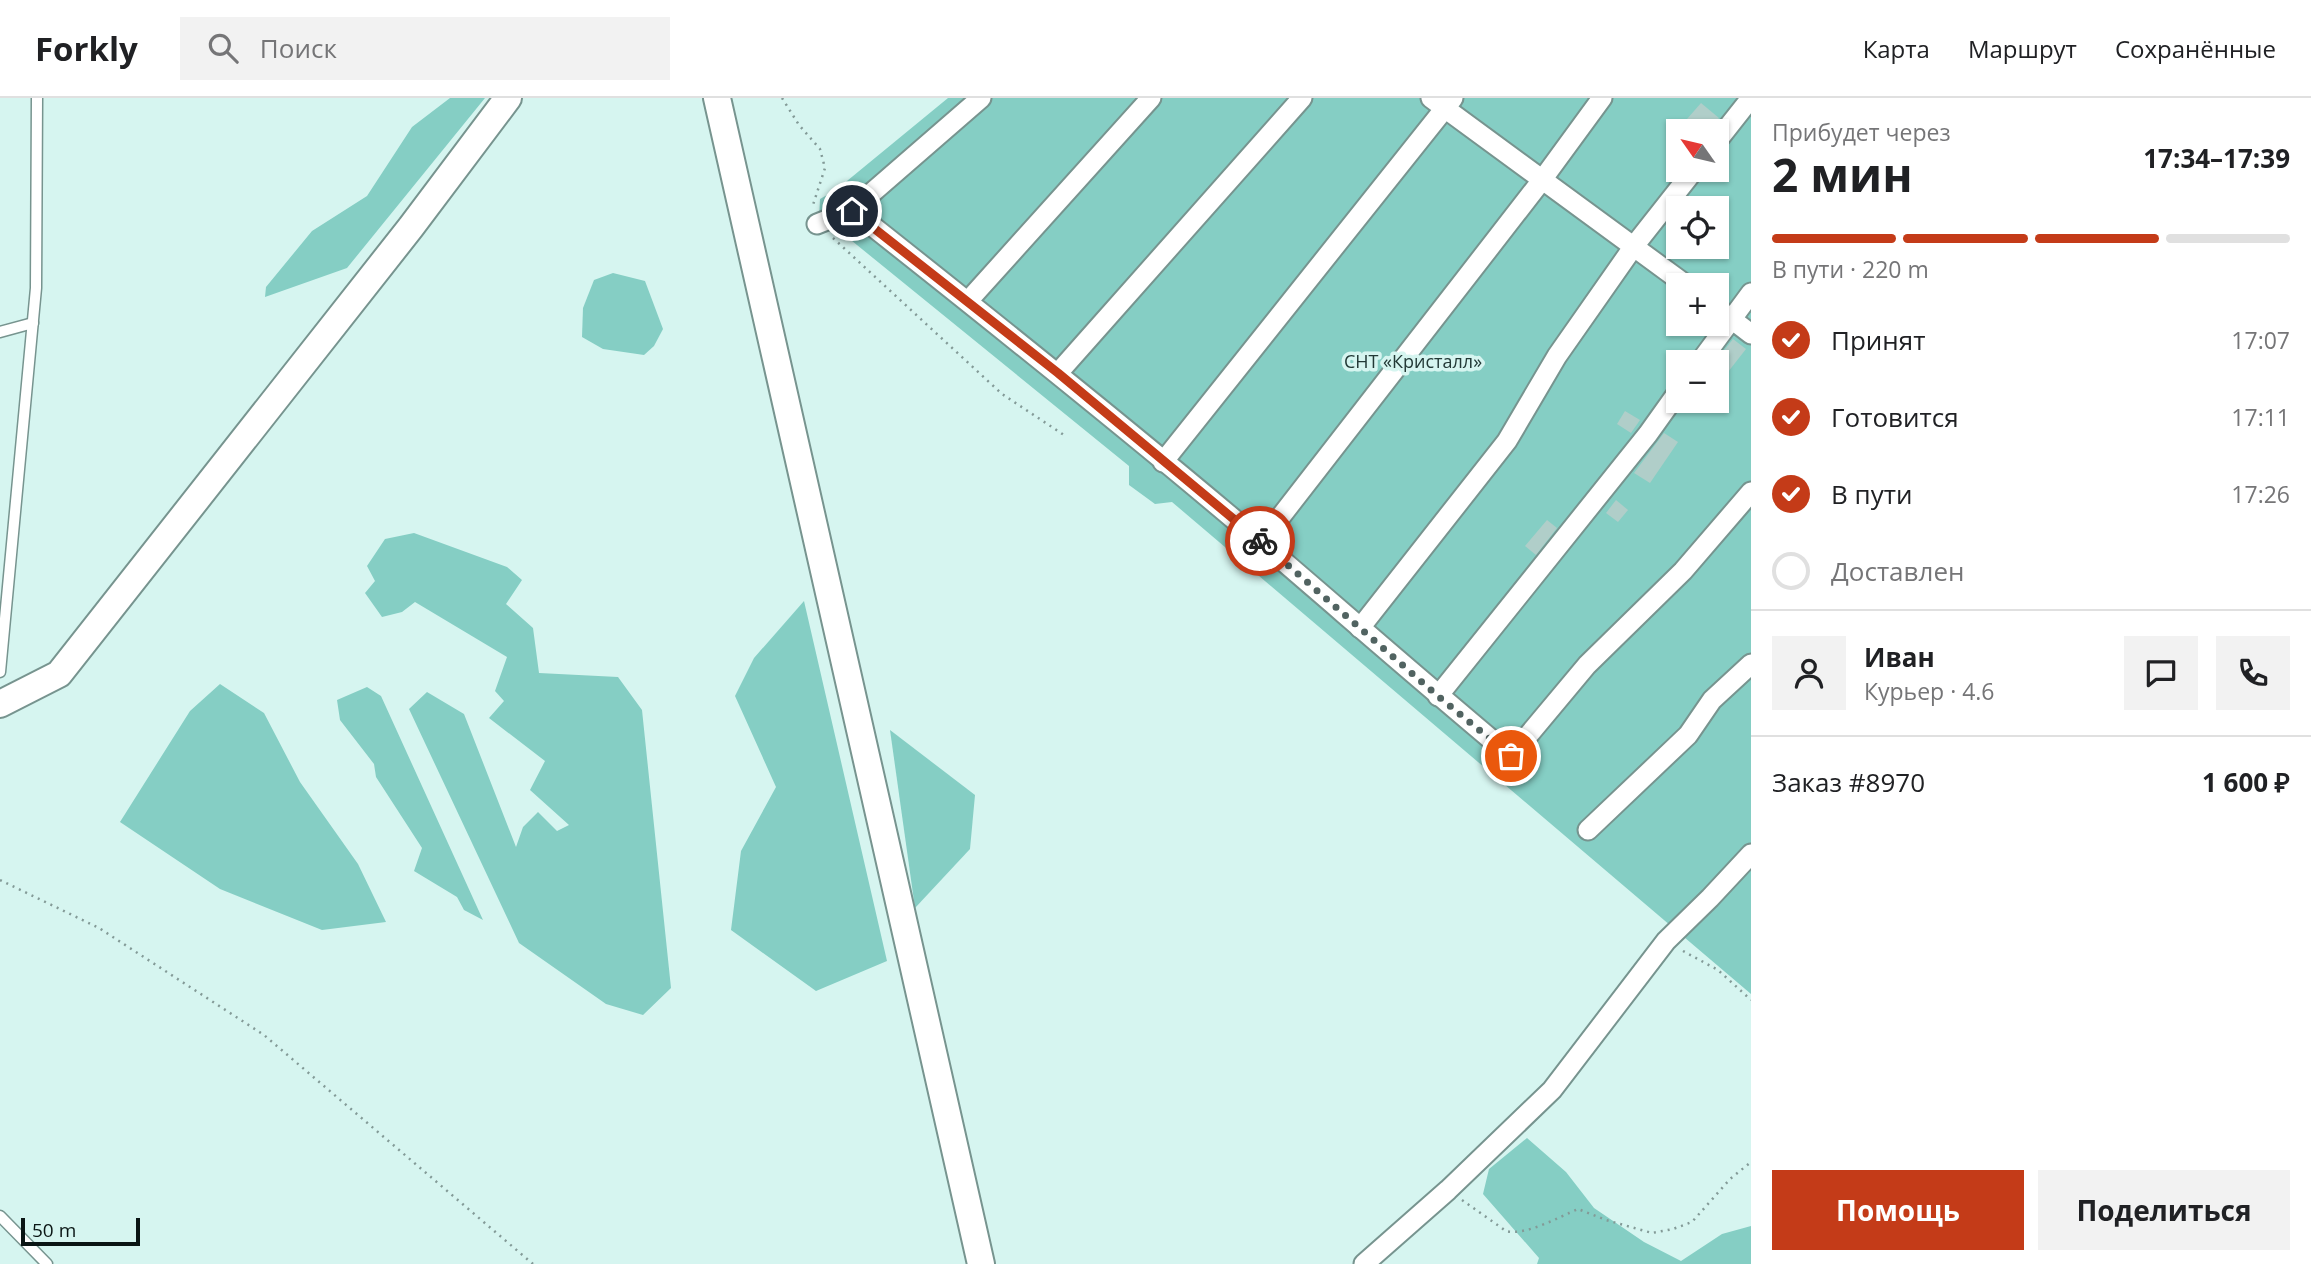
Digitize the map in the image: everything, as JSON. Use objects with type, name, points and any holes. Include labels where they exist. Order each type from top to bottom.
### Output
[{"type":"main road","points":[[0,704],[59,674],[411,227],[508,98]]},
{"type":"main road","points":[[717,98],[981,1264]]},
{"type":"street","points":[[817,224],[852,211],[981,98]]},
{"type":"street","points":[[968,301],[1151,98]]},
{"type":"street","points":[[1058,373],[1302,98]]},
{"type":"street","points":[[1261,542],[1542,180],[1602,98]]},
{"type":"street","points":[[1729,126],[1751,98]]},
{"type":"street","points":[[1163,462],[1443,101],[1542,180],[1670,273]]},
{"type":"street","points":[[1360,628],[1507,441],[1557,356],[1634,246],[1685,182]]},
{"type":"street","points":[[852,211],[1058,373],[1511,756],[1587,664],[1683,571],[1751,492]]},
{"type":"street","points":[[1729,310],[1751,293]]},
{"type":"street","points":[[1729,318],[1751,334]]},
{"type":"street","points":[[1438,696],[1666,408]]},
{"type":"street","points":[[1588,830],[1688,735],[1712,700],[1751,664]]},
{"type":"street","points":[[1364,1264],[1448,1190],[1552,1090],[1666,941],[1751,854]]},
{"type":"lane","points":[[0,672],[36,288],[37,98]]},
{"type":"lane","points":[[0,332],[33,323]]},
{"type":"lane","points":[[0,1216],[47,1264]]},
{"type":"path","points":[[782,98],[799,125],[820,149],[825,169],[812,206],[817,224],[852,253],[1002,394],[1067,437]]},
{"type":"path","points":[[0,880],[99,928],[264,1035],[533,1264]]},
{"type":"path","points":[[1666,941],[1718,970],[1751,1000]]},
{"type":"path","points":[[1448,1190],[1512,1233],[1524,1231],[1578,1209],[1605,1220],[1652,1233],[1692,1222],[1730,1179],[1751,1162]]},
{"type":"green space","points":[[450,98],[485,98],[347,268],[265,297],[266,287],[312,231],[367,196],[412,127]]},
{"type":"green space","name":"СНТ «Кристалл»","points":[[948,98],[1751,98],[1751,994],[1172,502],[1155,504],[1129,485],[1129,466],[841,232],[819,220],[820,199],[836,190]]},
{"type":"green space","points":[[613,273],[645,281],[663,329],[654,346],[644,355],[603,349],[582,337],[583,308],[594,280]]},
{"type":"green space","points":[[414,533],[507,567],[522,580],[506,604],[533,628],[539,673],[618,677],[642,710],[671,988],[643,1015],[606,1004],[519,943],[409,709],[427,692],[464,714],[516,847],[523,827],[538,812],[557,831],[569,825],[530,790],[545,761],[489,718],[504,701],[495,691],[507,657],[415,602],[402,612],[382,617],[365,593],[375,581],[367,566],[385,539]]},
{"type":"green space","points":[[804,601],[887,961],[816,991],[731,930],[741,851],[776,787],[735,696],[754,658]]},
{"type":"green space","points":[[220,684],[264,713],[300,782],[358,864],[386,922],[322,930],[220,889],[120,822],[190,711]]},
{"type":"green space","points":[[367,687],[381,696],[483,920],[464,910],[457,897],[414,871],[422,848],[376,777],[374,764],[340,720],[337,700]]},
{"type":"green space","points":[[890,730],[975,795],[970,849],[915,908]]},
{"type":"green space","points":[[1527,1138],[1566,1172],[1594,1208],[1644,1242],[1681,1261],[1722,1234],[1751,1226],[1751,1264],[1537,1264],[1539,1258],[1483,1194],[1489,1169]]},
{"type":"building","points":[[1701,103],[1719,118],[1718,119],[1687,119]]},
{"type":"building","points":[[1733,339],[1746,349],[1729,371],[1729,350],[1724,350]]},
{"type":"building","points":[[1625,411],[1640,420],[1631,433],[1617,424]]},
{"type":"building","points":[[1664,433],[1678,442],[1650,483],[1634,473]]},
{"type":"building","points":[[1616,500],[1628,510],[1618,522],[1606,513]]},
{"type":"building","points":[[1547,520],[1557,528],[1536,555],[1525,546]]},
{"type":"way so far","points":[[1260,541],[1511,756]]},
{"type":"route","points":[[852,211],[1058,373],[1260,541]]}]
